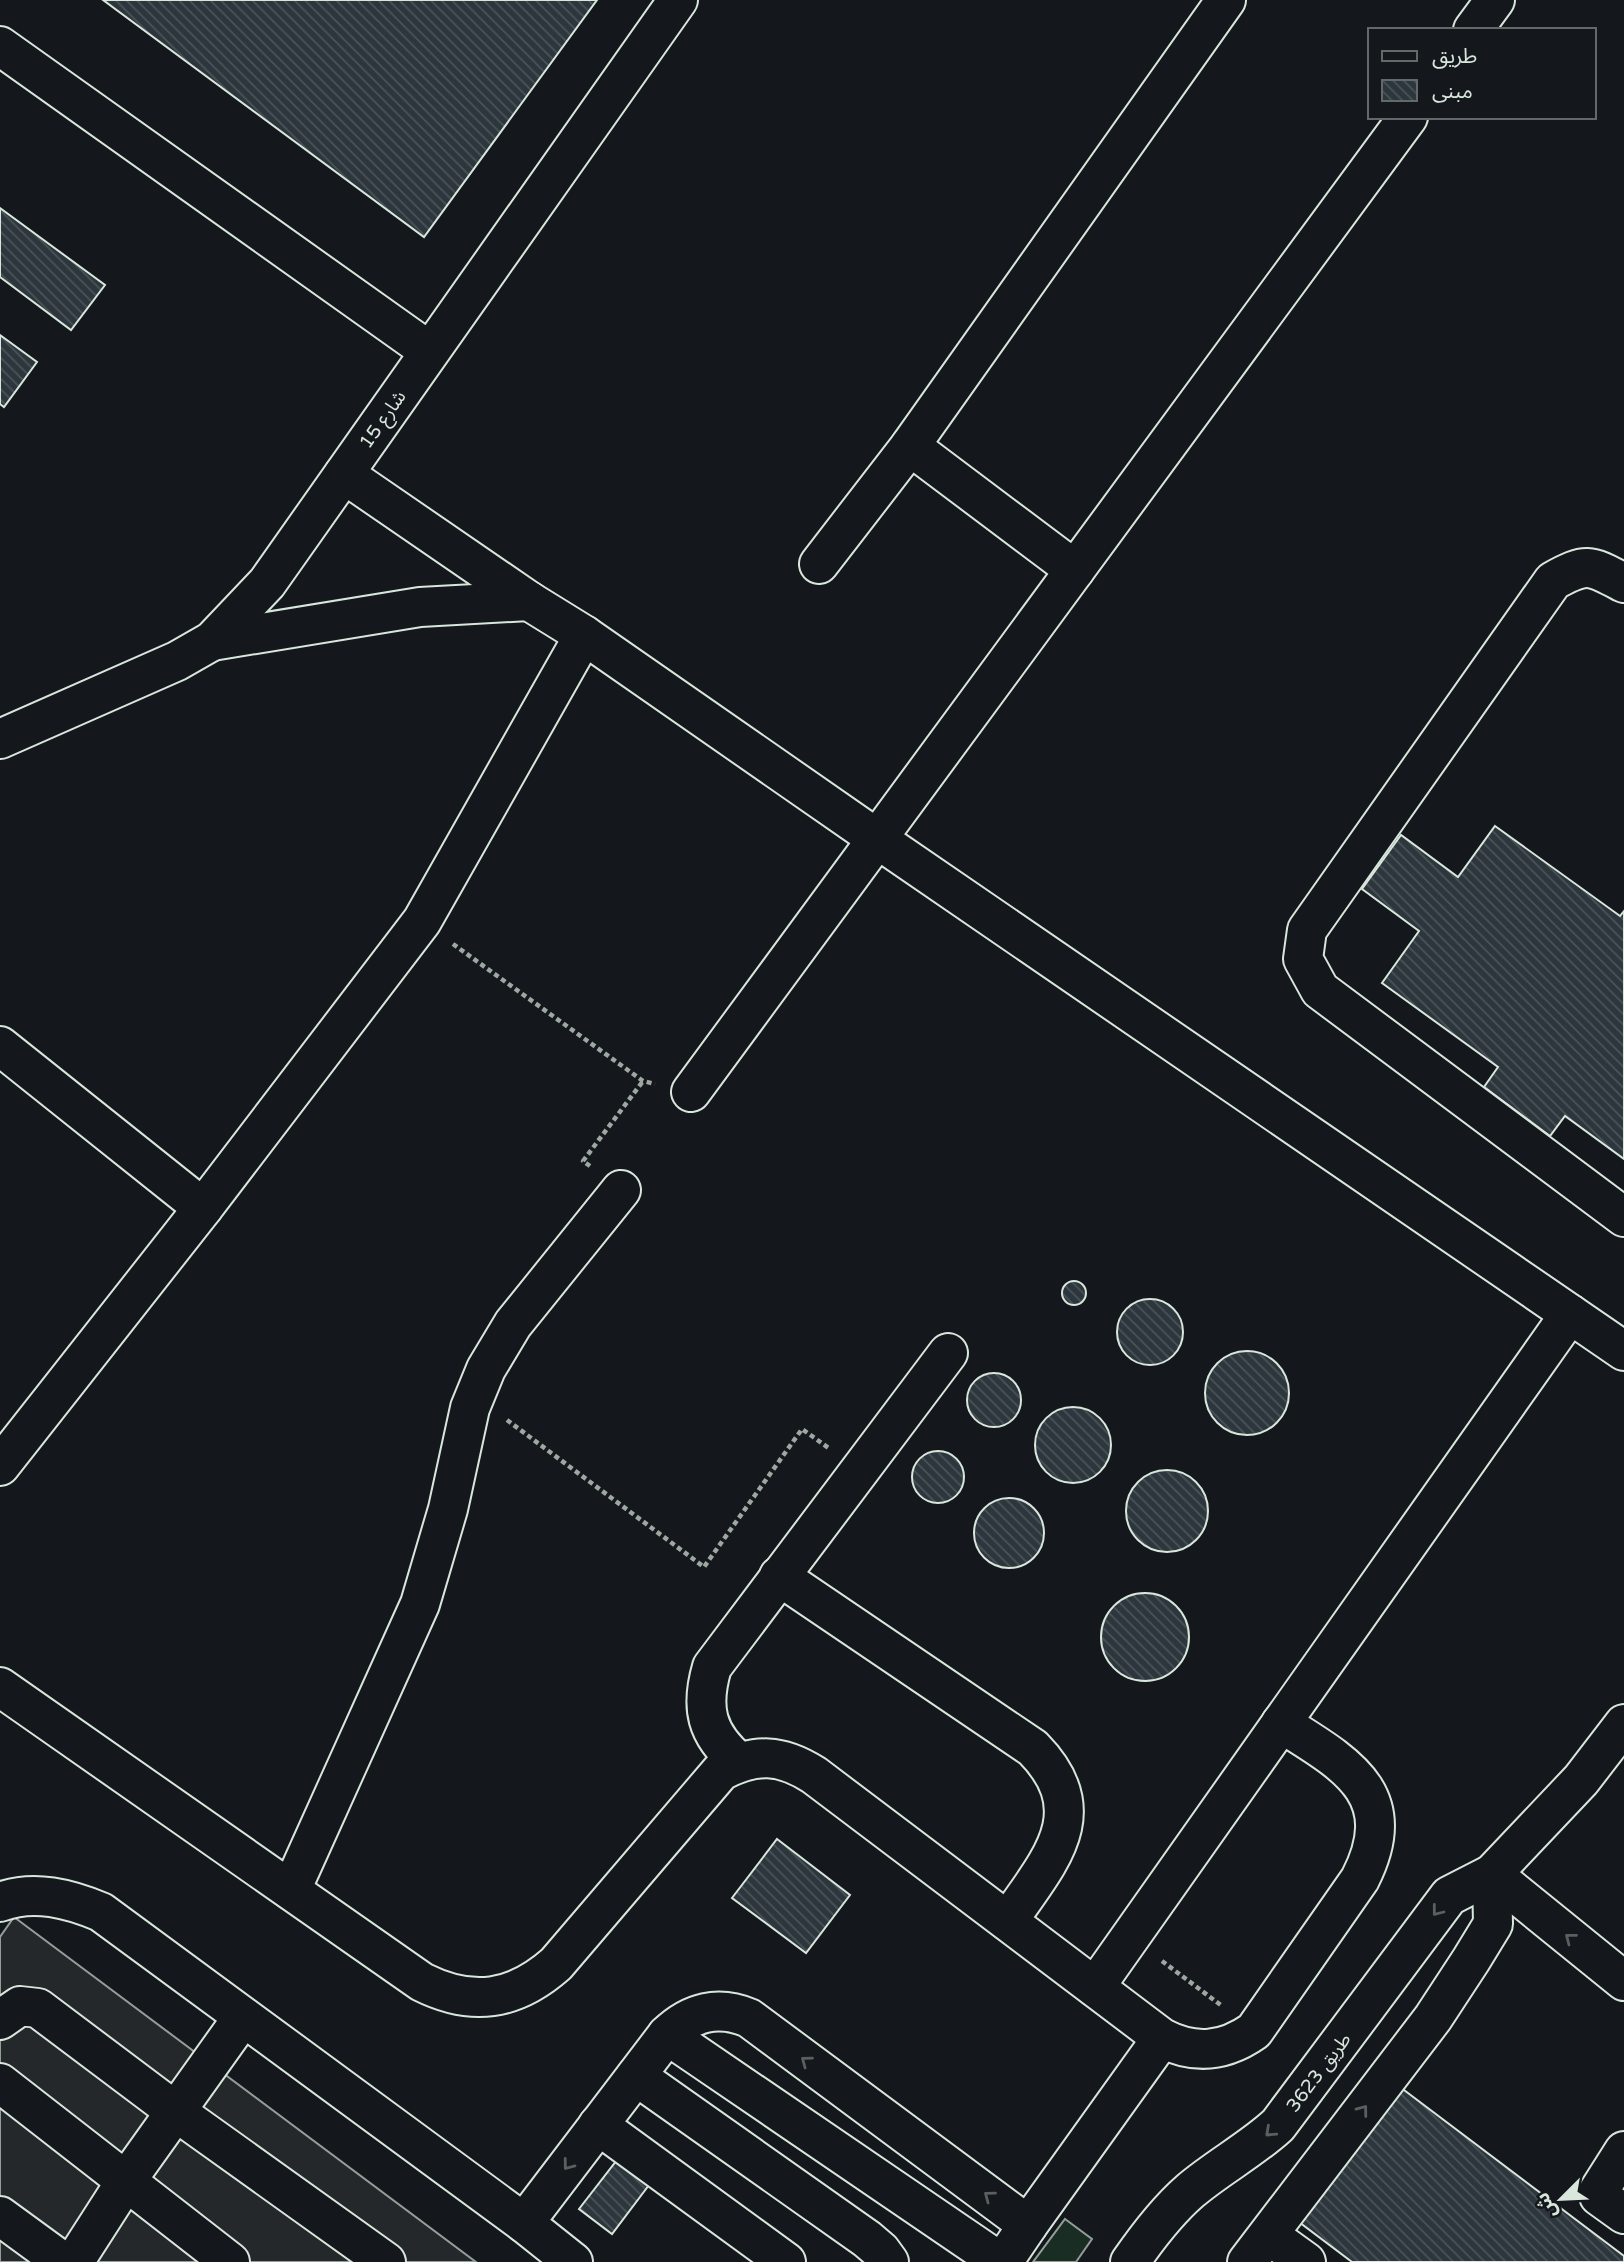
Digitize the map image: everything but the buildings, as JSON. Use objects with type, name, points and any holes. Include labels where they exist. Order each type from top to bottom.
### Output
[{"type":"street","name":"شارع 15","points":[[0,739],[177,661],[212,641],[267,583],[678,0]]},
{"type":"street","points":[[819,564],[910,446],[1226,0]]},
{"type":"street","points":[[1474,28],[1495,0]]},
{"type":"street","points":[[0,46],[429,351]]},
{"type":"street","points":[[691,1092],[1407,119]]},
{"type":"street","points":[[910,446],[1075,570]]},
{"type":"street","points":[[344,474],[529,601],[584,635],[1624,1351]]},
{"type":"street","points":[[1624,583],[1596,568],[1576,568],[1553,581],[1307,930],[1303,959],[1320,990],[1624,1217]]},
{"type":"street","points":[[212,641],[420,607],[529,601]]},
{"type":"street","points":[[0,1466],[204,1208],[422,921],[584,635]]},
{"type":"street","points":[[0,1046],[204,1208]]},
{"type":"street","points":[[291,1890],[420,1604],[448,1509],[474,1396],[486,1369],[513,1324],[621,1190]]},
{"type":"street","points":[[1094,1987],[1570,1314]]},
{"type":"street","points":[[739,1762],[723,1748],[712,1730],[706,1709],[706,1688],[712,1667],[948,1353]]},
{"type":"street","points":[[779,1576],[1033,1748],[1048,1763],[1063,1798],[1061,1836],[1053,1854],[1008,1921]]},
{"type":"street","points":[[0,1687],[432,1986],[460,1996],[480,1998],[500,1995],[521,1989],[539,1979],[556,1964],[721,1771],[739,1762],[768,1758],[797,1764],[1162,2038],[1177,2046],[1209,2050],[1226,2047],[1254,2031],[1360,1879],[1375,1840],[1375,1819],[1370,1800],[1360,1781],[1346,1766],[1280,1723]]},
{"type":"street","name":"طريق 3623","points":[[1130,2262],[1147,2238],[1189,2192],[1278,2125],[1449,1896],[1492,1874],[1581,1780],[1624,1724]]},
{"type":"street","points":[[1492,1874],[1624,1981]]},
{"type":"street","points":[[1306,2262],[1259,2249],[1433,2018],[1471,1960],[1493,1924],[1492,1874]]},
{"type":"street","points":[[0,1902],[30,1896],[54,1897],[78,1902],[101,1912],[524,2223],[573,2262]]},
{"type":"street","points":[[0,2020],[20,2006],[38,2008],[386,2262]]},
{"type":"street","points":[[524,2223],[667,2035],[678,2024],[691,2017],[720,2011],[734,2012],[748,2018],[1028,2225]]},
{"type":"street","points":[[74,2262],[126,2181],[243,2017]]},
{"type":"street","points":[[667,2035],[1002,2262],[1162,2038]]},
{"type":"street","points":[[636,2076],[867,2239],[881,2251],[888,2262]]},
{"type":"street","points":[[0,2084],[230,2262]]},
{"type":"street","points":[[598,2125],[786,2262]]},
{"type":"street","points":[[1624,2151],[1598,2192],[1599,2196],[1624,2214]]},
{"type":"street","points":[[0,2216],[63,2262]]},
{"type":"path","points":[[422,921],[643,1082],[691,1092]]},
{"type":"path","points":[[621,1190],[583,1161],[643,1082]]},
{"type":"path","points":[[474,1396],[704,1567],[802,1429],[859,1470]]},
{"type":"green space","points":[[1065,2219],[1092,2239],[1076,2262],[1033,2262]]},
{"type":"shaded area","points":[[14,1917],[476,2262],[0,2262],[0,1937]]}]
